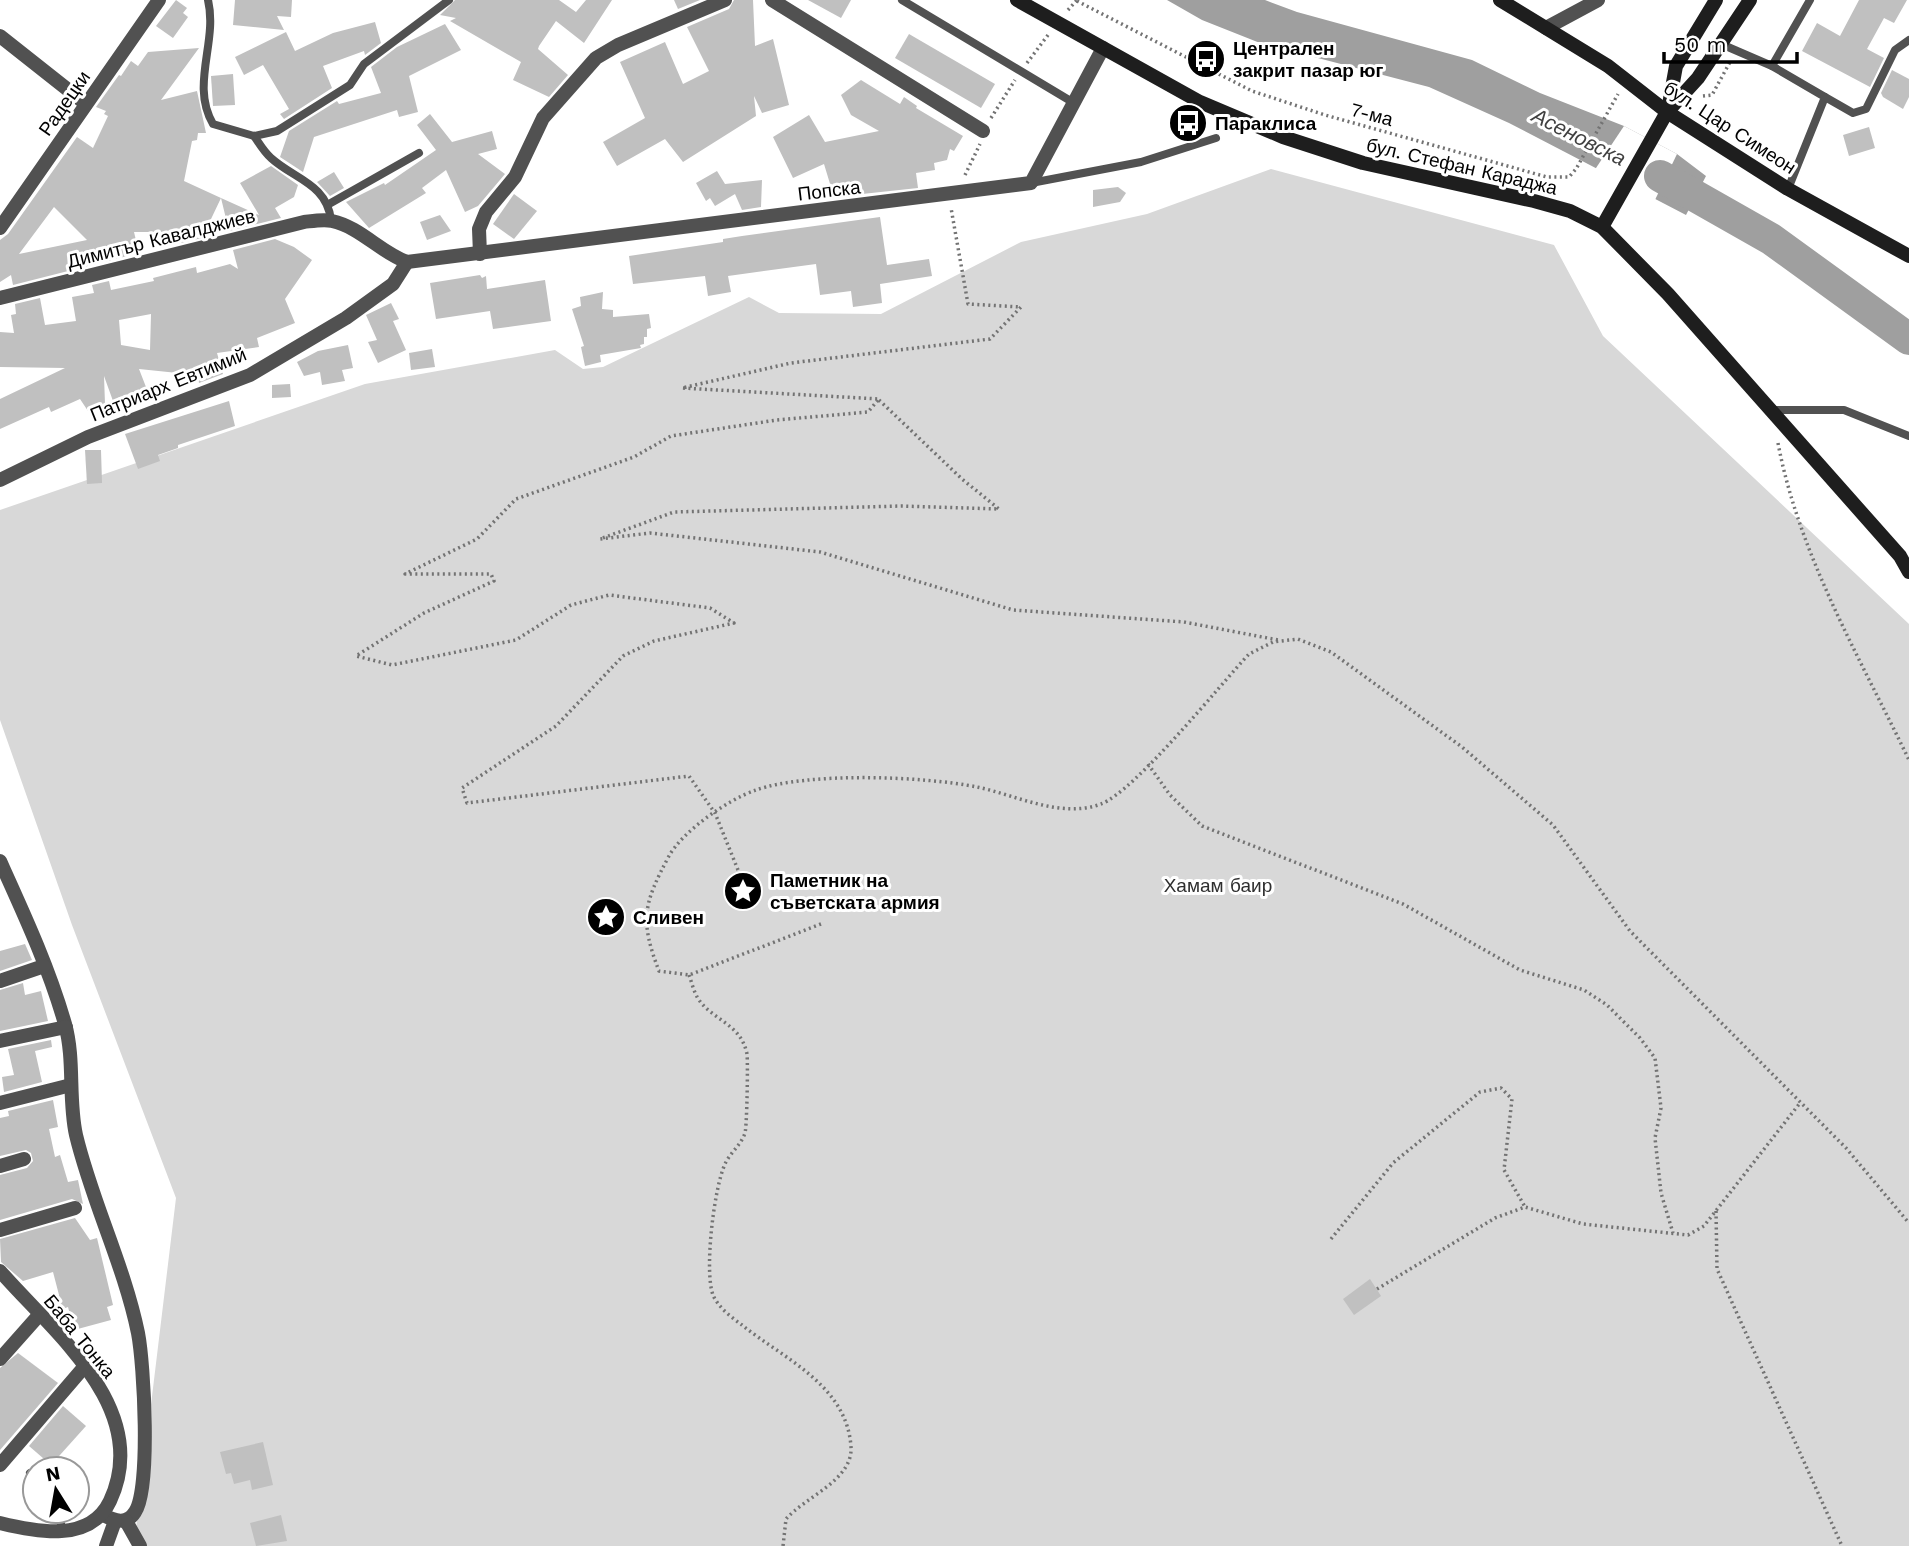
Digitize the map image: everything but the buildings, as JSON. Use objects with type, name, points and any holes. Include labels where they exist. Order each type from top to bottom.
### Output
[{"type":"main road","name":"бул. Стефан Караджа","points":[[1017,0],[1200,102],[1283,137],[1363,163],[1570,211],[1602,227],[1668,293],[1906,555],[1909,572]]},
{"type":"main road","name":"бул. Цар Симеон","points":[[1500,0],[1788,189],[1909,256]]},
{"type":"main road","points":[[1668,112],[1676,66],[1716,0]]},
{"type":"main road","points":[[1602,227],[1668,112],[1698,78],[1750,0]]},
{"type":"street","name":"Радецки","points":[[0,228],[159,0]]},
{"type":"street","points":[[480,254],[479,229],[486,212],[515,177],[543,118],[596,58],[618,45],[725,0]]},
{"type":"street","points":[[772,0],[983,131]]},
{"type":"street","points":[[1546,28],[1598,0]]},
{"type":"street","points":[[0,36],[86,104]]},
{"type":"street","points":[[1031,183],[1103,48]]},
{"type":"street","name":"Попска","points":[[407,262],[1031,183]]},
{"type":"street","points":[[331,220],[355,231],[391,256],[407,262]]},
{"type":"street","name":"Димитър Кавалджиев","points":[[0,298],[304,222],[331,220]]},
{"type":"street","name":"Патриарх Евтимий","points":[[0,480],[88,437],[250,375],[346,318],[393,284],[407,262]]},
{"type":"street","points":[[0,861],[31,929],[66,1027],[75,1130],[83,1162],[127,1290],[139,1336],[145,1459],[142,1499],[135,1514],[64,1532],[29,1530],[0,1523]]},
{"type":"street","points":[[0,981],[44,966]]},
{"type":"street","points":[[0,1041],[66,1027]]},
{"type":"street","points":[[0,1103],[71,1085]]},
{"type":"street","points":[[0,1166],[23,1159]]},
{"type":"street","points":[[0,1230],[75,1208]]},
{"type":"street","name":"Баба Тонка","points":[[0,1271],[85,1366],[109,1403],[119,1432],[122,1458],[113,1495],[114,1519]]},
{"type":"street","points":[[0,1359],[40,1314]]},
{"type":"street","points":[[0,1465],[85,1366]]},
{"type":"street","points":[[106,1546],[114,1519]]},
{"type":"street","points":[[114,1519],[139,1546]]},
{"type":"lane","points":[[208,0],[211,22],[203,74],[205,110],[213,124],[254,136],[276,131],[350,85],[364,64],[449,0]]},
{"type":"lane","points":[[902,0],[1074,103]]},
{"type":"lane","points":[[1772,66],[1810,0]]},
{"type":"lane","points":[[1721,44],[1772,66],[1853,113],[1866,109],[1895,50],[1909,40]]},
{"type":"lane","points":[[1788,189],[1825,97]]},
{"type":"lane","points":[[254,136],[271,158],[308,182],[329,204],[331,220]]},
{"type":"lane","points":[[1031,183],[1140,162],[1216,138]]},
{"type":"lane","points":[[329,204],[419,153]]},
{"type":"lane","points":[[1772,410],[1844,410],[1909,436]]},
{"type":"lane","points":[[61,1525],[64,1532]]},
{"type":"path","name":"7-ма","points":[[1076,0],[1252,91],[1325,115],[1548,177],[1569,177],[1576,169],[1627,81]]},
{"type":"path","points":[[983,131],[971,169],[949,194],[968,304],[1021,307],[990,339],[791,363],[682,387],[879,399],[961,479],[999,509],[901,506],[674,512],[600,539],[650,533],[820,552],[1013,610],[1184,622],[1283,641]]},
{"type":"path","points":[[738,870],[715,813],[690,776],[467,803],[462,788],[556,726],[623,656],[654,641],[734,623],[710,608],[609,595],[571,605],[516,640],[392,665],[356,656],[424,612],[494,581],[491,574],[405,574],[477,539],[516,499],[635,457],[671,436],[777,420],[868,412],[879,399]]},
{"type":"path","points":[[1772,410],[1783,467],[1813,560],[1909,760]]},
{"type":"path","points":[[821,923],[689,975],[659,971],[647,939],[649,894],[678,839],[755,790],[827,778],[936,782],[976,787],[1070,810],[1102,804],[1148,764],[1249,654],[1283,641],[1298,639],[1331,652],[1363,673],[1462,747],[1553,825],[1630,931],[1846,1148],[1909,1223]]},
{"type":"path","points":[[1148,764],[1170,796],[1202,826],[1403,904],[1520,970],[1584,990],[1607,1005],[1656,1058],[1661,1108],[1655,1138],[1659,1179],[1673,1233]]},
{"type":"path","points":[[689,975],[699,999],[740,1035],[747,1054],[746,1130],[726,1162],[717,1187],[709,1282],[714,1297],[727,1314],[758,1339],[804,1369],[840,1407],[848,1426],[851,1450],[846,1466],[786,1519],[783,1546]]},
{"type":"path","points":[[1331,1239],[1393,1163],[1480,1092],[1501,1088],[1512,1099],[1504,1170],[1525,1208]]},
{"type":"path","points":[[1377,1289],[1495,1218],[1525,1208],[1583,1224],[1688,1235],[1704,1226],[1800,1103]]},
{"type":"path","points":[[1716,1211],[1717,1269],[1842,1546]]},
{"type":"green space","name":"Хамам баир","points":[[1271,169],[1554,245],[1603,336],[1909,624],[1909,1546],[141,1546],[135,1537],[176,1198],[72,925],[0,720],[0,510],[365,384],[555,350],[583,369],[603,367],[749,297],[779,313],[881,314],[1021,242],[1147,214]]},
{"type":"water","points":[[1167,0],[1265,0],[1297,12],[1472,60],[1540,93],[1624,126],[1677,154],[1706,176],[1686,215],[1509,123],[1429,87],[1260,43],[1202,20]]},
{"type":"pier","points":[[1624,126],[1677,154],[1654,202],[1594,171]]},
{"type":"waterway","name":"Асеновска","points":[[1660,176],[1771,239],[1909,339]]},
{"type":"place","name":"Централен закрит пазар юг","points":[[1206,59]]},
{"type":"place","name":"Параклиса","points":[[1188,123]]},
{"type":"place","name":"Паметник на съветската армия","points":[[743,891]]},
{"type":"place","name":"Сливен","points":[[606,917]]}]
